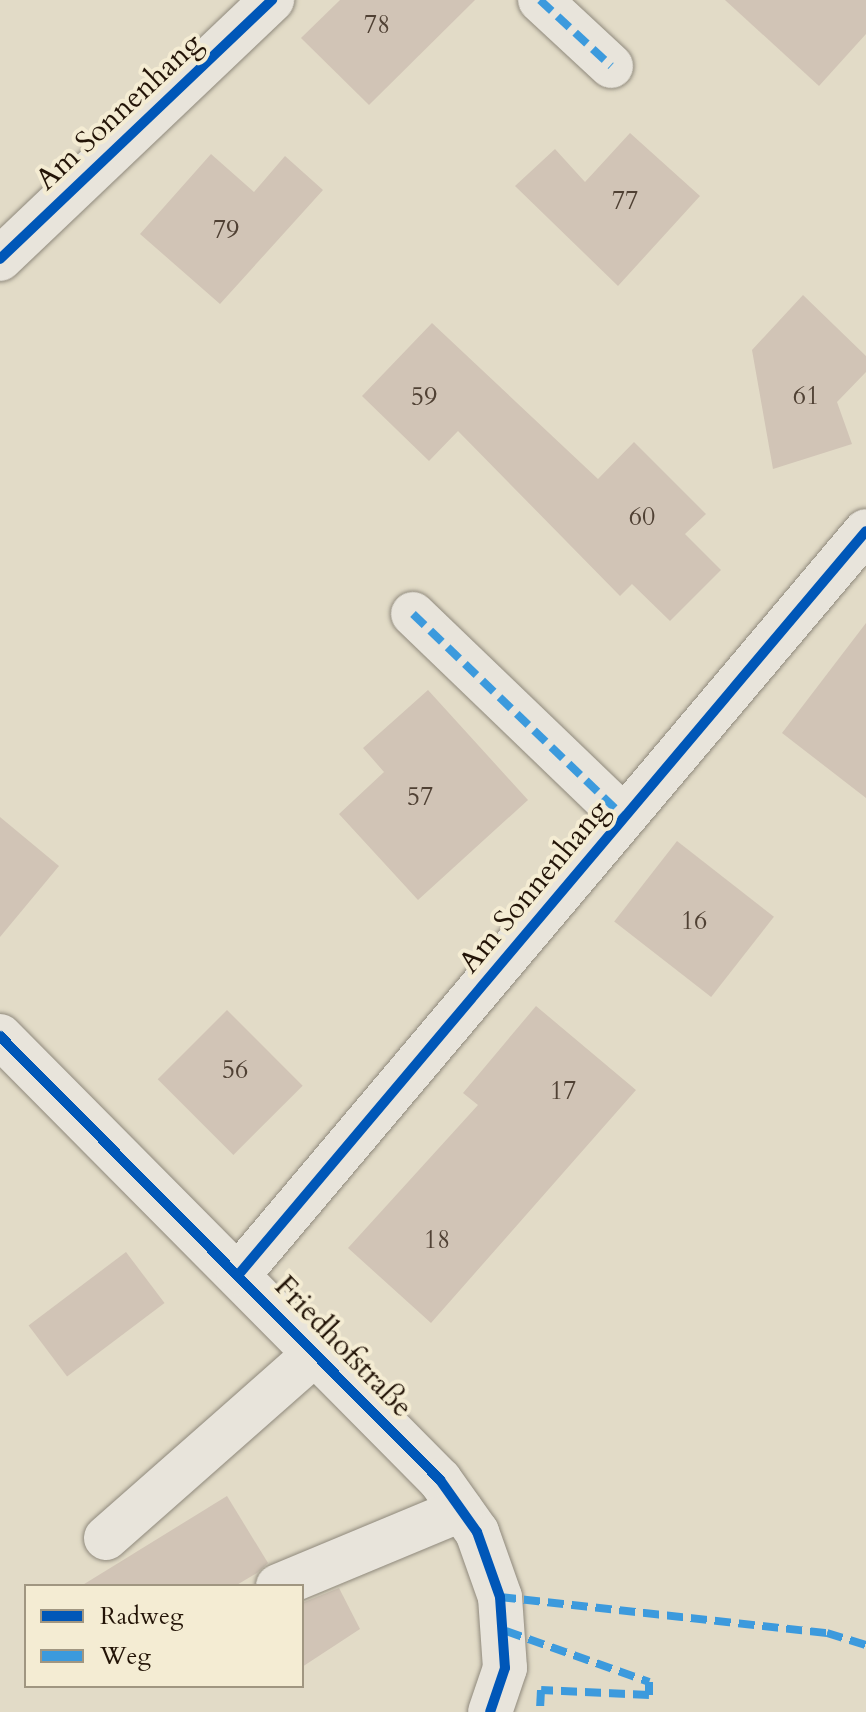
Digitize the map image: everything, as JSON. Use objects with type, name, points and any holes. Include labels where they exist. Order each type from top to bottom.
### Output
[{"type":"street","name":"Am Sonnenhang","points":[[0,259],[272,0]]},
{"type":"street","points":[[540,0],[611,66]]},
{"type":"street","name":"Am Sonnenhang","points":[[239,1274],[866,531]]},
{"type":"street","name":"Am Sonnenhang","points":[[413,614],[624,817]]},
{"type":"street","name":"Friedhofstraße","points":[[0,1036],[440,1480],[477,1532],[506,1631],[505,1668],[490,1712]]},
{"type":"street","points":[[106,1538],[316,1353]]},
{"type":"street","points":[[283,1584],[461,1510]]},
{"type":"building","points":[[340,0],[475,0],[369,105],[301,38]]},
{"type":"building","points":[[725,0],[866,0],[866,34],[819,86]]},
{"type":"building","points":[[630,133],[700,196],[618,286],[515,186],[555,149],[585,182]]},
{"type":"building","points":[[211,154],[254,192],[285,156],[323,190],[220,304],[140,234]]},
{"type":"building","points":[[803,295],[866,356],[866,372],[837,402],[852,444],[773,469],[752,350]]},
{"type":"building","points":[[432,323],[598,479],[634,442],[706,514],[685,534],[721,570],[670,621],[632,584],[620,596],[458,431],[429,461],[362,396]]},
{"type":"building","points":[[866,623],[866,798],[782,733]]},
{"type":"building","points":[[428,690],[528,800],[418,900],[339,814],[384,772],[363,748]]},
{"type":"building","points":[[0,817],[59,866],[0,937]]},
{"type":"building","points":[[677,841],[774,917],[711,997],[614,921]]},
{"type":"building","points":[[536,1006],[636,1090],[431,1323],[348,1248],[478,1105],[463,1093]]},
{"type":"building","points":[[227,1010],[303,1086],[233,1155],[158,1079]]},
{"type":"building","points":[[126,1252],[165,1303],[67,1377],[29,1325]]},
{"type":"building","points":[[227,1496],[268,1563],[238,1584],[84,1584]]},
{"type":"building","points":[[339,1588],[360,1629],[304,1666],[304,1602]]},
{"type":"marked path","points":[[540,0],[611,66]]},
{"type":"marked path","points":[[413,614],[624,817]]},
{"type":"marked path","points":[[500,1597],[827,1633],[866,1645]]},
{"type":"marked path","points":[[506,1631],[649,1682],[649,1695],[541,1690],[540,1712]]},
{"type":"cycle path","points":[[0,259],[272,0]]},
{"type":"cycle path","points":[[239,1274],[866,531]]},
{"type":"cycle path","points":[[0,1036],[440,1480],[477,1532],[500,1597],[505,1668],[490,1712]]}]
